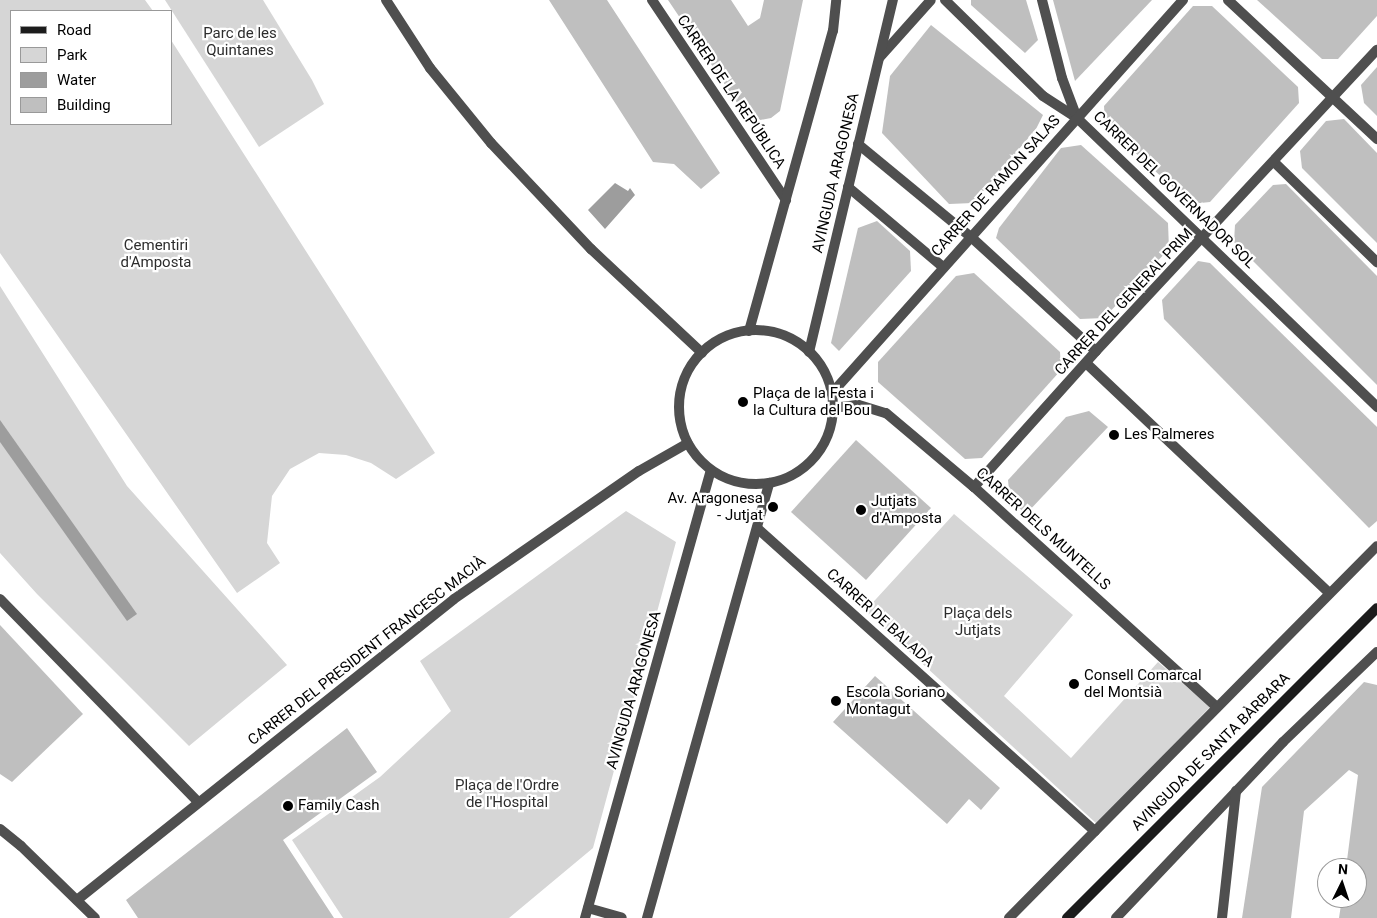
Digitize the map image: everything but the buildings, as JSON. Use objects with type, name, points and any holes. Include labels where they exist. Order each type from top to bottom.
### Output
[{"type":"street","points":[[386,0],[430,68],[491,143],[592,249],[702,353]]},
{"type":"street","name":"CARRER DE LA REPÚBLICA","points":[[652,0],[786,200]]},
{"type":"street","points":[[749,330],[833,31],[836,0]]},
{"type":"street","name":"AVINGUDA ARAGONESA","points":[[809,352],[893,0]]},
{"type":"street","points":[[880,57],[931,0]]},
{"type":"street","name":"CARRER DEL GOVERNADOR SOL","points":[[945,0],[1043,96],[1077,118],[1377,407]]},
{"type":"street","points":[[1042,0],[1062,78],[1077,118]]},
{"type":"street","name":"CARRER DE RAMON SALAS","points":[[832,393],[943,266],[1183,0]]},
{"type":"street","points":[[1228,0],[1377,139]]},
{"type":"street","name":"CARRER DEL GENERAL PRIM","points":[[974,487],[1096,351],[1203,239],[1377,50]]},
{"type":"street","points":[[858,144],[971,237],[1096,351]]},
{"type":"street","points":[[1274,162],[1377,262]]},
{"type":"street","points":[[848,187],[943,266]]},
{"type":"street","points":[[749,330],[784,336],[809,352],[823,371],[832,393],[833,408],[828,434],[814,457],[794,474],[769,483],[736,481],[711,470],[698,458],[688,443],[680,422],[680,396],[688,370],[702,353],[728,335],[749,330]]},
{"type":"street","points":[[1086,363],[1330,593]]},
{"type":"street","name":"CARRER DELS MUNTELLS","points":[[833,408],[859,405],[886,413],[974,487],[1217,707]]},
{"type":"street","name":"CARRER DEL PRESIDENT FRANCESC MACIÀ","points":[[77,900],[454,599],[639,470],[688,443]]},
{"type":"street","name":"AVINGUDA ARAGONESA","points":[[587,913],[711,470]]},
{"type":"street","points":[[647,918],[769,483]]},
{"type":"street","name":"CARRER DE BALADA","points":[[757,528],[1095,832]]},
{"type":"street","points":[[1009,918],[1377,546]]},
{"type":"street","points":[[0,599],[198,802]]},
{"type":"street","name":"AVINGUDA DE SANTA BÀRBARA","points":[[1067,918],[1377,608]]},
{"type":"street","points":[[1116,918],[1283,742],[1377,652]]},
{"type":"street","points":[[1222,918],[1236,792]]},
{"type":"street","points":[[0,829],[95,918]]},
{"type":"street","points":[[587,913],[622,918]]},
{"type":"green space","name":"Cementiri d'Amposta","points":[[0,0],[145,0],[152,10],[10,10],[10,125],[172,125],[172,42],[435,453],[396,479],[371,463],[346,455],[319,453],[290,469],[272,496],[267,543],[280,563],[237,593],[0,253]]},
{"type":"green space","name":"Parc de les Quintanes","points":[[165,0],[263,0],[312,80],[324,104],[259,147]]},
{"type":"green space","points":[[0,286],[127,486],[287,665],[189,746],[37,594],[0,553]]},
{"type":"green space","name":"Plaça de l'Ordre de l'Hospital","points":[[626,511],[676,542],[593,848],[509,918],[343,918],[292,840],[380,777],[451,711],[420,661]]},
{"type":"green space","name":"Plaça dels Jutjats","points":[[954,514],[1073,615],[1004,696],[1071,758],[1158,662],[1210,707],[1097,824],[865,611]]},
{"type":"water","points":[[615,183],[628,191],[630,188],[635,195],[605,229],[588,210]]},
{"type":"water","points":[[0,420],[137,614],[127,621],[0,442]]},
{"type":"place","name":"Plaça de la Festa i la Cultura del Bou","points":[[743,402]]},
{"type":"place","name":"Les Palmeres","points":[[1114,435]]},
{"type":"place","name":"Av. Aragonesa - Jutjat","points":[[773,507]]},
{"type":"place","name":"Jutjats d'Amposta","points":[[861,510]]},
{"type":"place","name":"Consell Comarcal del Montsià","points":[[1074,684]]},
{"type":"place","name":"Escola Soriano Montagut","points":[[836,701]]},
{"type":"place","name":"Family Cash","points":[[288,806]]}]
